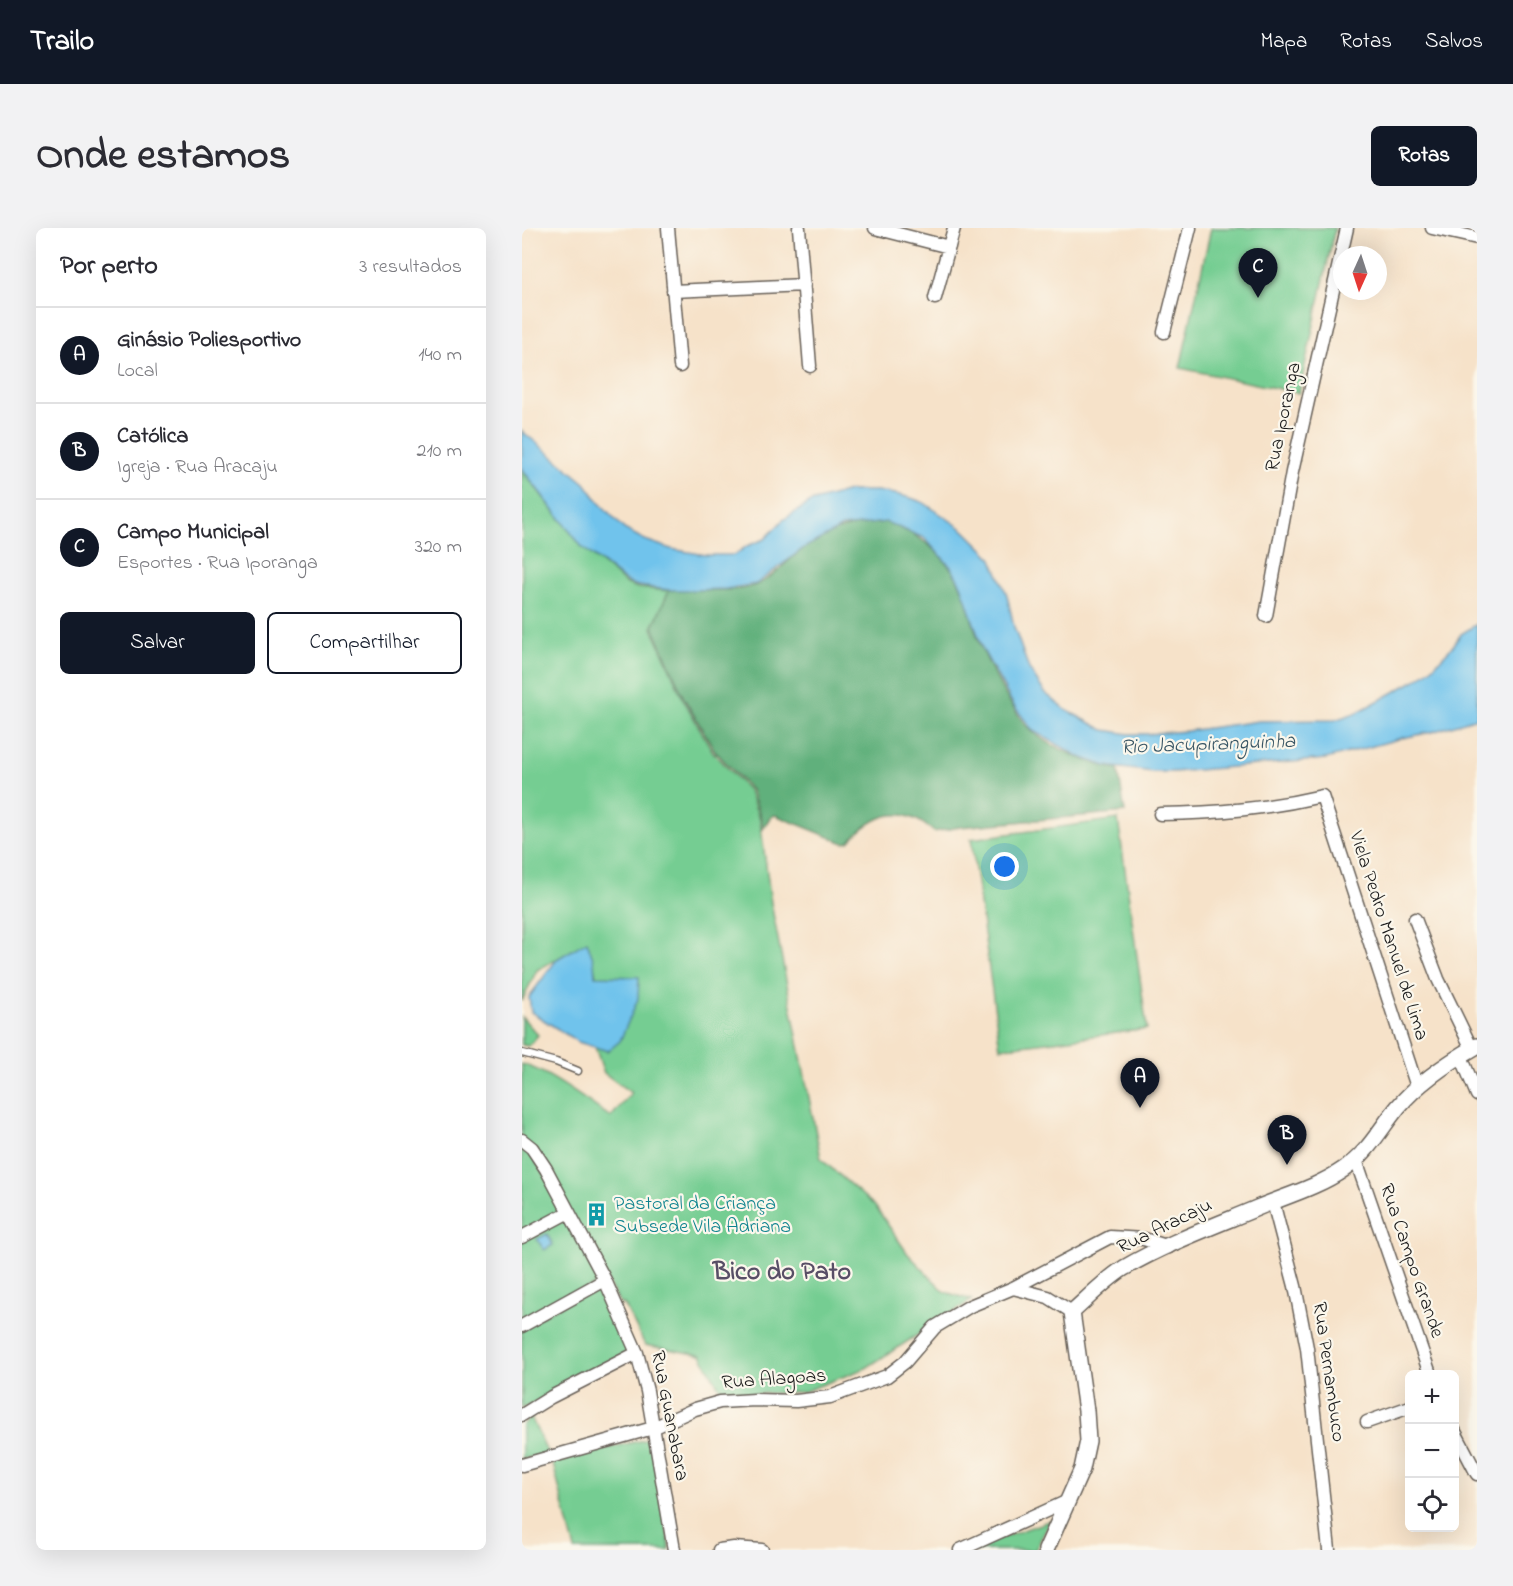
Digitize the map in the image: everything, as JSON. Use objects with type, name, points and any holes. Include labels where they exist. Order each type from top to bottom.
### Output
[{"type":"street","points":[[668,228],[680,366]]},
{"type":"street","points":[[800,228],[810,366]]},
{"type":"street","points":[[875,228],[949,247]]},
{"type":"street","points":[[935,298],[954,228]]},
{"type":"street","points":[[1164,332],[1190,228]]},
{"type":"street","name":"Rua Iporanga","points":[[1266,616],[1292,472],[1347,228]]},
{"type":"street","points":[[1432,228],[1477,238]]},
{"type":"street","points":[[673,291],[804,285]]},
{"type":"street","name":"Viela Pedro Manuel de Lima","points":[[1160,814],[1239,811],[1274,807],[1322,796],[1417,1088]]},
{"type":"street","points":[[1415,919],[1438,979],[1470,1050],[1477,1095]]},
{"type":"street","name":"Rua Aracaju","points":[[1072,1312],[1104,1283],[1125,1268],[1169,1246],[1313,1186],[1343,1170],[1356,1160],[1398,1107],[1417,1088],[1470,1050]]},
{"type":"street","name":"Rua Guanabara","points":[[522,1140],[540,1157],[605,1280],[637,1353],[647,1391],[674,1550]]},
{"type":"street","name":"Rua Campo Grande","points":[[1356,1160],[1429,1370]]},
{"type":"street","name":"Rua Pernambuco","points":[[1273,1202],[1295,1286],[1307,1348],[1329,1550]]},
{"type":"street","points":[[522,1237],[569,1212]]},
{"type":"street","name":"Rua Alagoas","points":[[522,1464],[653,1428],[695,1409],[720,1402],[796,1401],[830,1397],[887,1376],[905,1362],[935,1327],[970,1306],[1013,1288],[1110,1237],[1144,1239],[1169,1246]]},
{"type":"street","points":[[522,1326],[605,1280]]},
{"type":"street","points":[[1013,1288],[1048,1297],[1072,1312],[1086,1412],[1088,1441],[1082,1469],[1046,1550]]},
{"type":"street","points":[[522,1415],[551,1397],[637,1353]]},
{"type":"street","points":[[1368,1422],[1405,1409]]},
{"type":"street","points":[[1459,1437],[1476,1468]]},
{"type":"street","points":[[960,1550],[1068,1501]]},
{"type":"street","points":[[719,1550],[734,1548],[762,1550]]},
{"type":"lane","points":[[522,1053],[556,1062],[578,1071]]},
{"type":"green space","points":[[1211,228],[1335,228],[1299,393],[1180,368]]},
{"type":"green space","points":[[522,470],[582,547],[627,584],[638,588],[669,591],[652,628],[683,699],[713,752],[749,791],[760,820],[771,903],[821,1159],[875,1206],[908,1254],[945,1292],[972,1300],[866,1368],[803,1392],[743,1394],[725,1398],[701,1355],[645,1345],[624,1304],[621,1305],[522,1137],[522,1064],[556,1080],[611,1117],[631,1093],[604,1073],[595,1047],[608,1051],[597,981],[587,942],[537,970],[522,1001]]},
{"type":"green space","points":[[886,522],[913,534],[928,544],[955,574],[988,661],[1010,703],[1027,726],[1042,739],[1063,750],[1086,760],[1118,769],[1125,812],[960,827],[934,832],[923,823],[911,818],[890,815],[869,824],[849,842],[844,843],[775,815],[769,819],[763,829],[751,790],[715,751],[684,698],[653,627],[669,590],[747,588],[762,582],[804,548],[823,536],[853,526]]},
{"type":"green space","points":[[1118,819],[1147,1029],[1000,1048],[971,839]]},
{"type":"green space","points":[[522,1017],[538,1035],[529,1046],[522,1045]]},
{"type":"green space","points":[[522,1143],[526,1145],[565,1211],[522,1233]]},
{"type":"green space","points":[[568,1215],[603,1280],[522,1325],[522,1239]]},
{"type":"green space","points":[[601,1284],[635,1352],[522,1409],[522,1327]]},
{"type":"green space","points":[[531,1417],[548,1454],[522,1459],[522,1425]]},
{"type":"green space","points":[[653,1438],[670,1550],[575,1550],[552,1460]]},
{"type":"green space","points":[[1051,1520],[1035,1550],[975,1550],[984,1544]]},
{"type":"water","name":"Rio Jacupiranguinha","points":[[522,431],[585,483],[624,529],[645,540],[671,549],[706,555],[735,555],[747,546],[765,539],[783,520],[811,502],[849,491],[877,491],[924,503],[964,530],[991,557],[1007,595],[1014,627],[1029,669],[1045,693],[1066,710],[1104,730],[1147,734],[1259,721],[1335,720],[1358,712],[1414,681],[1430,670],[1461,634],[1477,624],[1477,718],[1326,759],[1174,772],[1153,772],[1106,766],[1080,757],[1033,731],[1014,706],[983,650],[961,585],[951,567],[924,538],[886,522],[842,527],[804,548],[756,584],[726,589],[695,590],[669,590],[638,586],[629,583],[582,547],[522,469]]},
{"type":"water","points":[[587,941],[594,962],[595,976],[639,977],[638,999],[620,1041],[608,1051],[578,1042],[531,1012],[529,997],[557,959]]},
{"type":"water","points":[[547,1234],[553,1245],[544,1250],[537,1239]]},
{"type":"place","name":"Campo Municipal","points":[[1258,298]]},
{"type":"place","name":"Ginásio Poliesportivo","points":[[1140,1108]]},
{"type":"place","name":"Católica","points":[[1287,1165]]},
{"type":"place","name":"Pastoral da Criança Subsede Vila Adriana","points":[[596,1215]]},
{"type":"district","name":"Bico do Pato","points":[[782,1273]]}]
